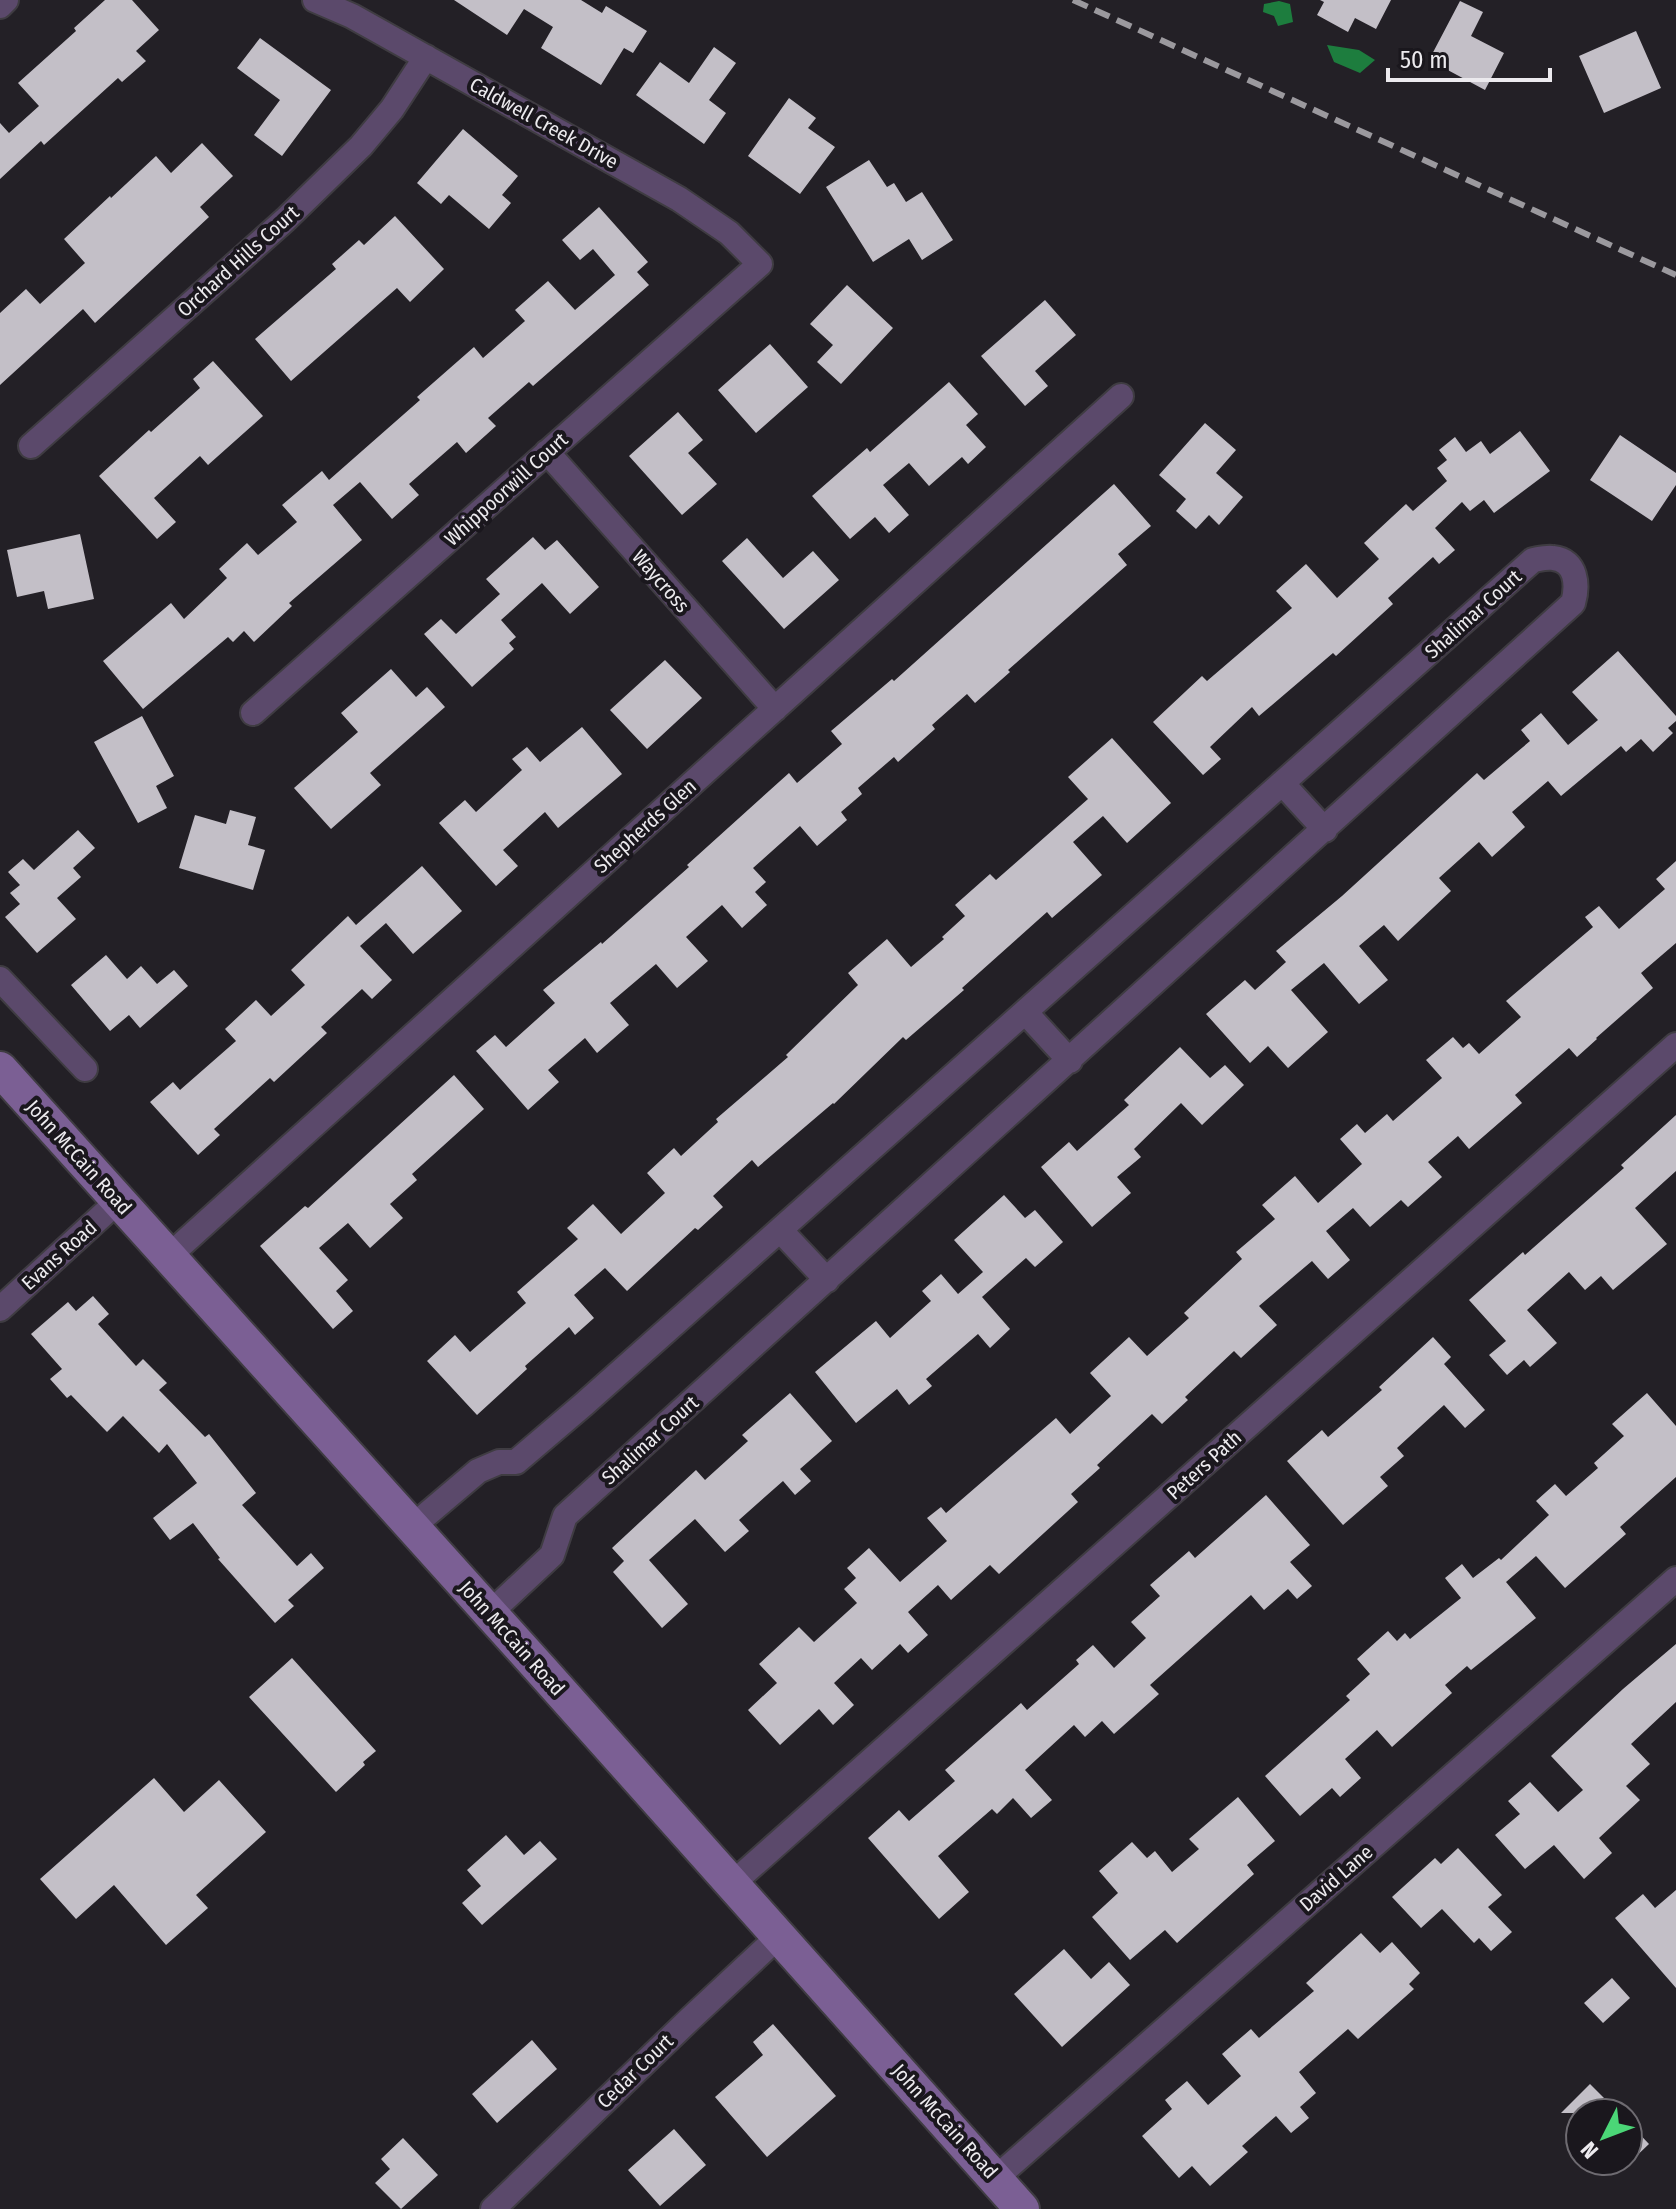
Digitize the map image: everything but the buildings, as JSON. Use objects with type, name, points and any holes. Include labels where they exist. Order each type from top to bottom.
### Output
[{"type":"main road","name":"John McCain Road","points":[[0,1069],[1022,2209]]},
{"type":"street","points":[[0,6],[6,0]]},
{"type":"street","name":"Caldwell Creek Drive","points":[[315,0],[352,16],[679,199],[729,233],[760,264]]},
{"type":"street","name":"Orchard Hills Court","points":[[31,446],[285,220],[361,146],[392,109],[426,57]]},
{"type":"street","name":"Whippoorwill Court","points":[[253,713],[760,264]]},
{"type":"street","name":"Shepherds Glen","points":[[169,1256],[1121,396]]},
{"type":"street","name":"Waycross","points":[[547,452],[775,709]]},
{"type":"street","name":"Shalimar Court","points":[[412,1527],[478,1471],[499,1462],[516,1462],[1533,560],[1555,557],[1566,563],[1574,572],[1577,588],[1573,603],[565,1516],[552,1555],[490,1613]]},
{"type":"street","points":[[1282,783],[1325,830]]},
{"type":"street","points":[[5,995],[85,1069]]},
{"type":"street","points":[[1025,1012],[1070,1061]]},
{"type":"street","name":"Peters Path","points":[[732,1884],[1676,1045]]},
{"type":"street","name":"Evans Road","points":[[0,1309],[118,1201]]},
{"type":"street","points":[[780,1230],[827,1280]]},
{"type":"street","name":"David Lane","points":[[996,2178],[1676,1579]]},
{"type":"street","name":"Cedar Court","points":[[493,2209],[779,1936]]},
{"type":"shaded area","points":[[1279,1],[1290,4],[1293,22],[1278,26],[1274,16],[1263,12],[1264,4]]},
{"type":"shaded area","points":[[1327,45],[1359,50],[1375,60],[1360,73],[1334,62]]},
{"type":"railway","points":[[1073,0],[1676,275]]}]
